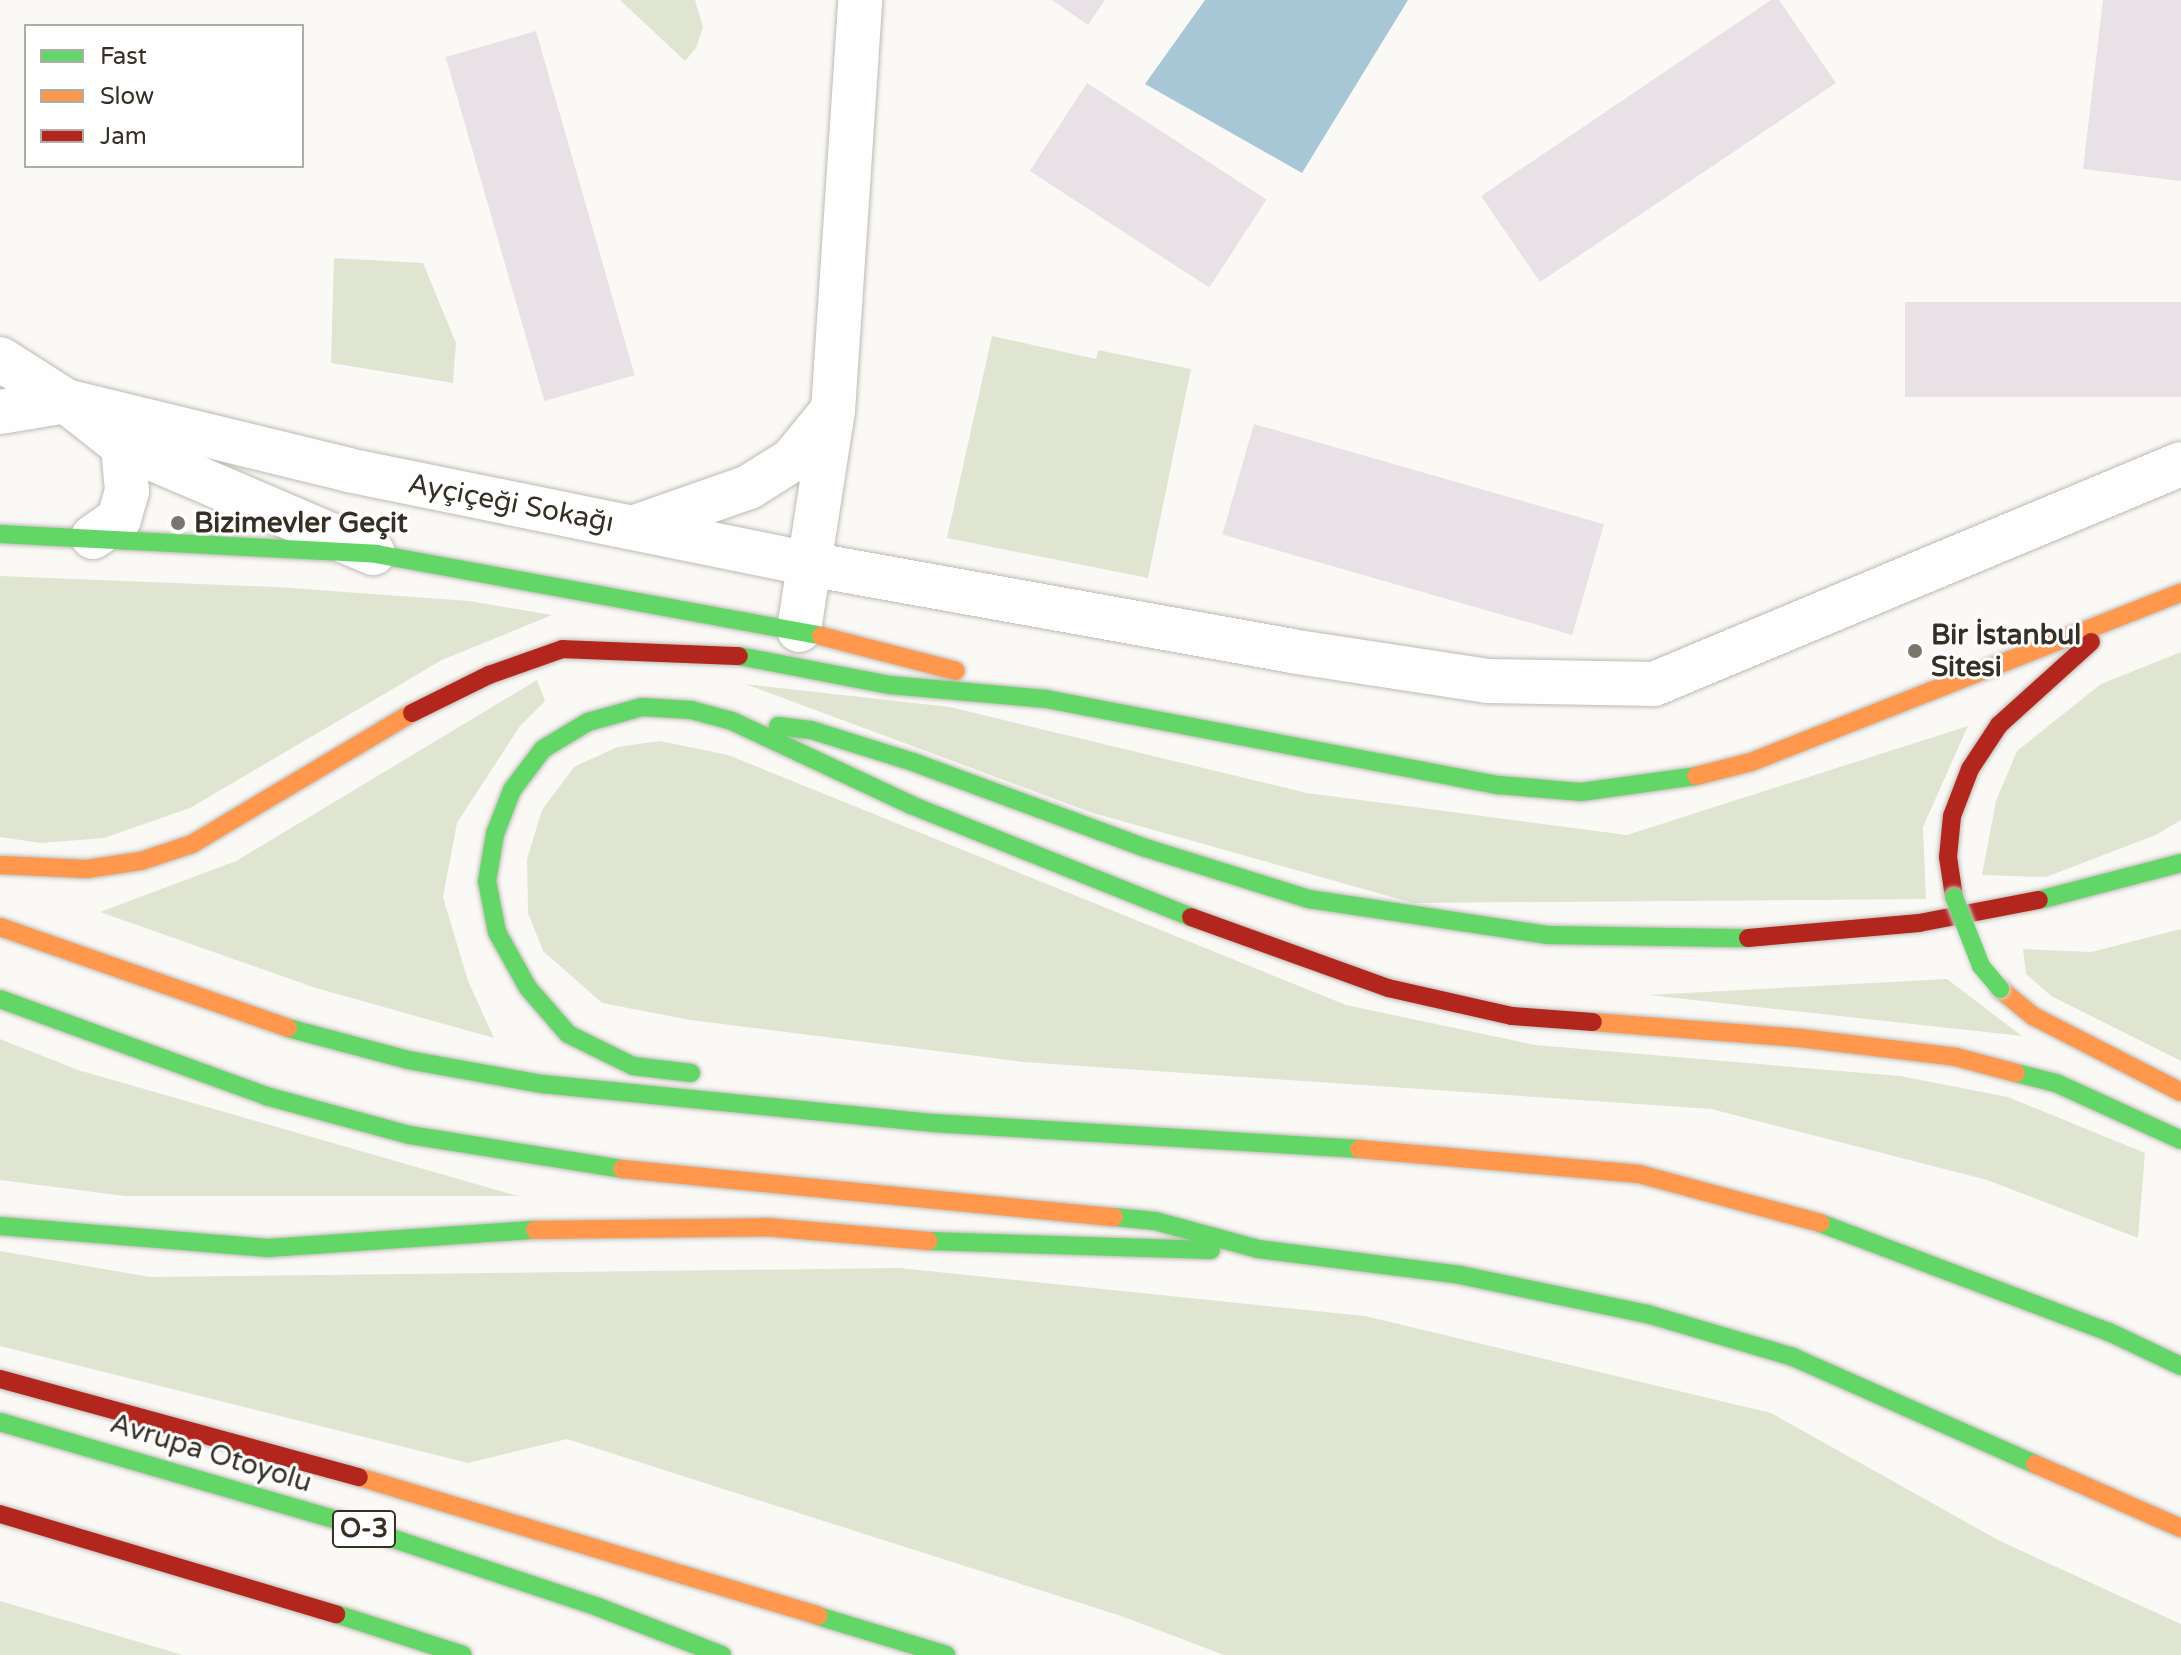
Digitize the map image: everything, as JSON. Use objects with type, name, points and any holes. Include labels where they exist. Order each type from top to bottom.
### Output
[{"type":"main road","points":[[0,534],[376,554],[799,630],[1046,699],[1498,785],[1581,792],[1665,784],[1751,762],[2181,593]]},
{"type":"main road","points":[[2113,622],[1999,725],[1970,769],[1952,816],[1948,857],[1954,897],[1981,966],[2000,989],[2057,1030],[2181,1092]]},
{"type":"main road","points":[[0,865],[87,869],[141,861],[192,844],[396,721],[489,675],[563,649],[683,650],[773,660],[890,685],[1046,699]]},
{"type":"main road","points":[[707,1075],[633,1066],[568,1034],[528,988],[497,932],[487,881],[495,834],[512,790],[543,749],[588,722],[642,707],[691,710],[732,721],[811,730],[1146,848],[1309,899],[1435,922],[1548,935],[1767,938],[1919,923],[2051,899],[2181,863]]},
{"type":"main road","points":[[732,721],[911,805],[1252,942],[1388,988],[1512,1016],[1800,1038],[1956,1057],[2056,1083],[2181,1140]]},
{"type":"main road","points":[[0,927],[193,999],[408,1060],[658,1099],[934,1123],[1514,1159],[1639,1174],[1774,1208],[1885,1245],[2109,1332],[2181,1366]]},
{"type":"main road","points":[[0,999],[266,1096],[410,1135],[543,1159],[693,1177],[1155,1221],[1258,1249]]},
{"type":"main road","points":[[854,1095],[934,1123]]},
{"type":"main road","points":[[0,1226],[75,1236],[268,1248],[550,1229],[766,1227],[1023,1248],[1258,1249],[1460,1275],[1647,1314],[1793,1357],[1922,1409],[2181,1528]]},
{"type":"main road","points":[[0,1379],[433,1498],[946,1655]]},
{"type":"main road","name":"Avrupa Otoyolu","points":[[0,1422],[340,1521],[598,1607],[722,1655]]},
{"type":"main road","points":[[0,1514],[230,1579],[463,1655]]},
{"type":"street","points":[[799,630],[833,411],[860,0]]},
{"type":"street","name":"Ayçiçeği Sokağı","points":[[0,359],[66,401],[348,470],[632,528],[749,487],[792,460],[833,411]]},
{"type":"street","points":[[0,412],[66,401],[123,446],[376,554]]},
{"type":"street","points":[[93,537],[119,519],[127,491],[123,446]]},
{"type":"street","points":[[632,528],[809,564],[1291,651],[1488,681],[1654,684],[2181,464]]},
{"type":"green space","points":[[620,0],[695,0],[703,27],[696,48],[685,61]]},
{"type":"green space","points":[[334,258],[423,263],[456,343],[453,383],[331,363]]},
{"type":"green space","points":[[992,336],[1096,359],[1098,350],[1191,369],[1148,578],[947,538]]},
{"type":"green space","points":[[0,576],[277,587],[469,601],[552,615],[442,660],[190,808],[104,838],[41,843],[0,837]]},
{"type":"green space","points":[[2181,652],[2181,820],[2156,835],[2046,877],[1982,875],[1996,801],[2017,751],[2101,684]]},
{"type":"green space","points":[[537,680],[545,701],[520,726],[457,823],[443,897],[468,981],[494,1038],[316,988],[100,912],[236,861]]},
{"type":"green space","points":[[745,684],[950,707],[1307,793],[1627,835],[1968,726],[1923,827],[1926,899],[1413,903],[1093,813]]},
{"type":"green space","points":[[660,741],[728,755],[1346,1005],[1535,1045],[1900,1076],[2008,1097],[2145,1153],[2138,1238],[1987,1180],[1711,1109],[1023,1062],[690,1020],[602,1003],[543,951],[528,913],[527,859],[542,810],[574,767],[617,747]]},
{"type":"green space","points":[[2181,929],[2181,1061],[2051,996],[2026,974],[2023,949],[2091,952]]},
{"type":"green space","points":[[1947,979],[2022,1036],[1648,995]]},
{"type":"green space","points":[[0,1039],[78,1070],[518,1196],[125,1196],[0,1180]]},
{"type":"green space","points":[[0,1251],[150,1277],[899,1268],[1365,1316],[1771,1413],[2000,1541],[2181,1624],[2181,1655],[1224,1655],[1121,1616],[567,1439],[468,1463],[0,1346]]},
{"type":"green space","points":[[0,1601],[183,1655],[0,1655]]},
{"type":"water","points":[[1205,0],[1408,0],[1302,173],[1145,84]]},
{"type":"building","points":[[1052,0],[1105,0],[1088,25]]},
{"type":"building","points":[[1771,0],[1779,0],[1836,83],[1540,282],[1481,196]]},
{"type":"building","points":[[2103,0],[2181,0],[2181,181],[2083,169]]},
{"type":"building","points":[[536,31],[635,375],[544,401],[446,57]]},
{"type":"building","points":[[1087,83],[1266,200],[1209,288],[1030,171]]},
{"type":"building","points":[[1905,302],[2181,302],[2181,397],[1905,397]]},
{"type":"building","points":[[1254,424],[1604,524],[1572,635],[1222,535]]},
{"type":"traffic: fast","points":[[0,534],[376,554],[821,636]]},
{"type":"traffic: fast","points":[[739,656],[890,685],[1046,699]]},
{"type":"traffic: fast","points":[[1046,699],[1498,785],[1581,792],[1696,776]]},
{"type":"traffic: fast","points":[[691,1073],[633,1066],[568,1034],[528,988],[497,932],[487,881],[495,834],[512,790],[543,749],[588,722],[642,707],[691,710],[732,721]]},
{"type":"traffic: fast","points":[[732,721],[911,805],[1191,917]]},
{"type":"traffic: fast","points":[[778,726],[811,730],[913,762],[1146,848],[1309,899],[1548,935],[1748,938]]},
{"type":"traffic: fast","points":[[2039,900],[2181,863]]},
{"type":"traffic: fast","points":[[1954,897],[1981,966],[2000,989]]},
{"type":"traffic: fast","points":[[0,999],[266,1096],[410,1135],[622,1169]]},
{"type":"traffic: fast","points":[[288,1028],[408,1060],[542,1084],[934,1123],[1359,1149]]},
{"type":"traffic: fast","points":[[2016,1073],[2056,1083],[2181,1140]]},
{"type":"traffic: fast","points":[[1114,1217],[1155,1221],[1258,1249],[1460,1275],[1647,1314],[1793,1357],[2035,1464]]},
{"type":"traffic: fast","points":[[1820,1223],[2109,1332],[2181,1366]]},
{"type":"traffic: fast","points":[[0,1226],[268,1248],[535,1230]]},
{"type":"traffic: fast","points":[[928,1241],[1211,1250]]},
{"type":"traffic: fast","points":[[0,1422],[340,1521],[598,1607],[722,1655]]},
{"type":"traffic: fast","points":[[336,1614],[463,1655]]},
{"type":"traffic: fast","points":[[818,1616],[946,1655]]},
{"type":"traffic: slow","points":[[1696,776],[1751,762],[2181,593]]},
{"type":"traffic: slow","points":[[821,636],[956,671]]},
{"type":"traffic: slow","points":[[0,865],[87,869],[141,861],[192,844],[412,713]]},
{"type":"traffic: slow","points":[[0,927],[288,1028]]},
{"type":"traffic: slow","points":[[2000,989],[2033,1016],[2181,1092]]},
{"type":"traffic: slow","points":[[1593,1022],[1800,1038],[1956,1057],[2016,1073]]},
{"type":"traffic: slow","points":[[1359,1149],[1639,1174],[1820,1223]]},
{"type":"traffic: slow","points":[[622,1169],[1114,1217]]},
{"type":"traffic: slow","points":[[535,1230],[766,1227],[928,1241]]},
{"type":"traffic: slow","points":[[2035,1464],[2181,1528]]},
{"type":"traffic: slow","points":[[359,1477],[818,1616]]},
{"type":"traffic: jam","points":[[1954,897],[1948,857],[1952,816],[1970,769],[1999,725],[2091,642]]},
{"type":"traffic: jam","points":[[412,713],[489,675],[563,649],[739,656]]},
{"type":"traffic: jam","points":[[1748,938],[1919,923],[2039,900]]},
{"type":"traffic: jam","points":[[1191,917],[1388,988],[1512,1016],[1593,1022]]},
{"type":"traffic: jam","points":[[0,1379],[359,1477]]},
{"type":"traffic: jam","points":[[0,1514],[336,1614]]},
{"type":"place","name":"Bizimevler Geçit","points":[[178,523]]},
{"type":"place","name":"Bir İstanbul Sitesi","points":[[1915,651]]}]
